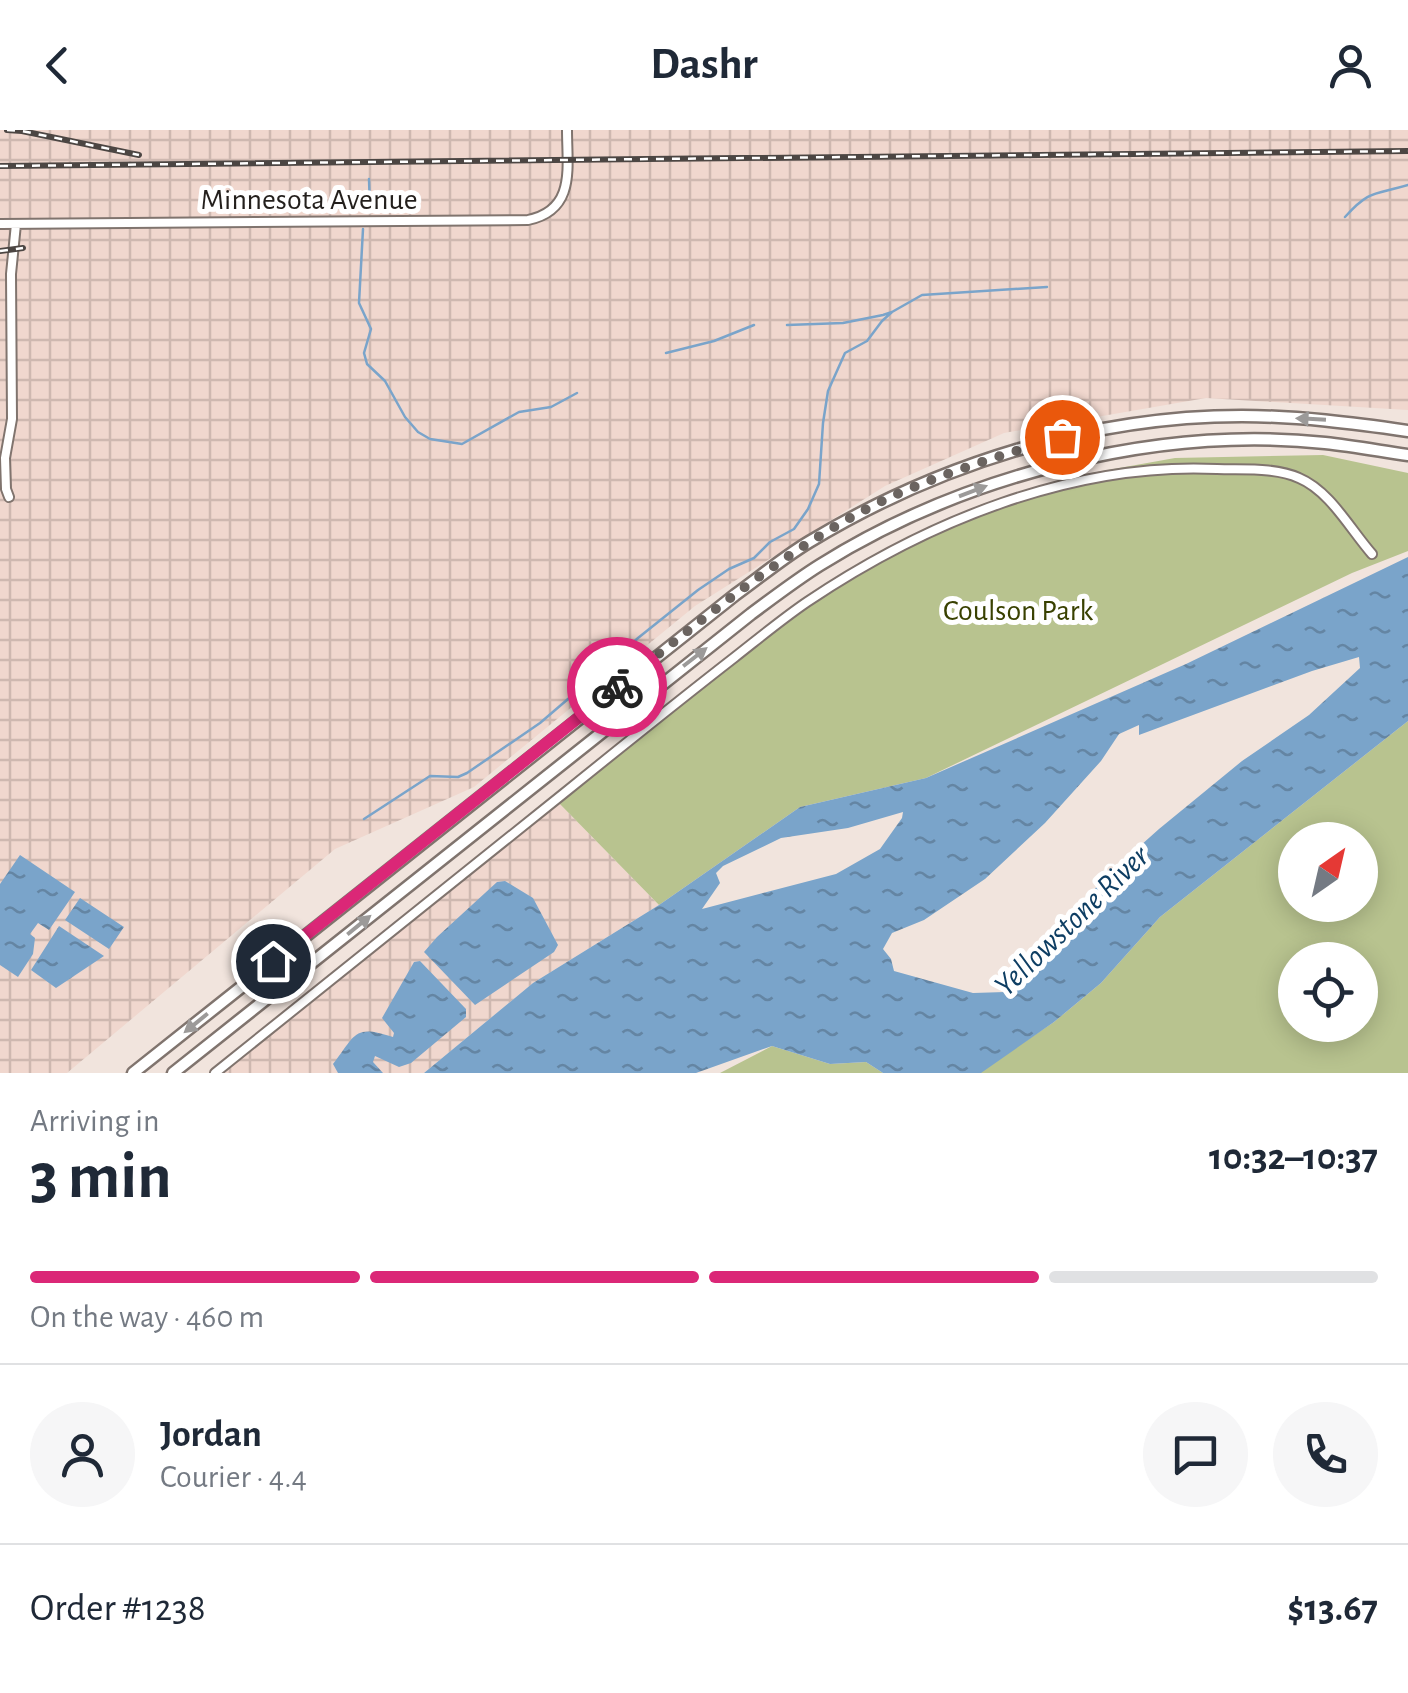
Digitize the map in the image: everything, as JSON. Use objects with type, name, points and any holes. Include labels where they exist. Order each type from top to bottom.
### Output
[{"type":"highway","points":[[133,1073],[735,595],[808,543],[894,496],[978,462],[1062,437],[1152,422],[1257,416],[1326,419],[1408,431]]},
{"type":"highway","points":[[173,1073],[751,614],[820,565],[904,519],[1001,481],[1068,462],[1153,446],[1240,440],[1322,443],[1408,456]]},
{"type":"street","name":"Minnesota Avenue","points":[[0,224],[528,220],[545,215],[561,201],[567,178],[567,130]]},
{"type":"street","points":[[9,498],[5,458],[12,418],[11,274],[16,224]]},
{"type":"street","points":[[215,1073],[804,604],[906,544],[958,520],[1026,496],[1117,474],[1191,468],[1284,473],[1312,485],[1372,554]]},
{"type":"shaded area","points":[[0,130],[1408,130],[1408,410],[1206,398],[1004,433],[885,486],[695,606],[474,787],[335,849],[67,1073],[0,1073]]},
{"type":"shaded area","points":[[556,800],[659,905],[533,983],[424,1073],[224,1073],[413,921]]},
{"type":"green space","name":"Coulson Park","points":[[1323,455],[1408,473],[1408,551],[1352,573],[926,778],[800,807],[659,905],[556,800],[804,604],[980,505],[1069,477],[1175,458]]},
{"type":"green space","points":[[1408,721],[1408,1073],[978,1073],[1054,1022],[1101,983],[1160,917],[1278,824],[1278,922],[1378,922],[1378,822],[1280,822]]},
{"type":"green space","points":[[772,1046],[830,1064],[866,1062],[883,1073],[720,1073]]},
{"type":"water","name":"Yellowstone River","points":[[1408,557],[1408,721],[1160,917],[1101,983],[1054,1022],[981,1073],[883,1073],[866,1062],[830,1064],[772,1046],[696,1073],[424,1073],[533,983],[659,905],[800,807],[926,778],[1186,664]],"holes":[[[1359,657],[1360,668],[1309,715],[1242,761],[1103,879],[1005,992],[973,993],[894,971],[883,949],[892,933],[924,920],[985,879],[1045,823],[1101,761],[1119,734],[1139,725],[1139,735]],[[903,812],[880,849],[836,874],[702,909],[720,883],[716,873],[723,866],[781,838],[848,828]]]},
{"type":"water","points":[[20,855],[75,892],[49,930],[38,923],[30,934],[35,938],[33,954],[18,977],[0,965],[0,884]]},
{"type":"water","points":[[505,881],[533,898],[558,945],[554,952],[475,1005],[424,952],[497,882]]},
{"type":"water","points":[[80,898],[124,927],[109,949],[65,920]]},
{"type":"water","points":[[59,926],[104,956],[56,988],[31,970]]},
{"type":"water","points":[[420,961],[466,1009],[466,1017],[411,1063],[399,1067],[375,1056],[373,1062],[383,1073],[338,1073],[333,1064],[357,1034],[370,1032],[393,1037],[382,1018],[414,962]]},
{"type":"waterway","points":[[369,179],[370,210]]},
{"type":"waterway","points":[[1345,217],[1367,197],[1408,185]]},
{"type":"waterway","points":[[363,229],[359,303],[371,329],[364,353],[367,364],[385,381],[418,432],[430,439],[462,444],[519,412],[551,407],[577,393]]},
{"type":"waterway","points":[[787,325],[843,323],[883,315],[922,295],[1047,287]]},
{"type":"waterway","points":[[364,819],[430,776],[458,777],[467,773],[540,723],[698,590],[754,558],[770,542],[794,529],[819,484],[828,391],[845,353],[867,341],[892,312]]},
{"type":"waterway","points":[[666,353],[714,341],[754,325]]},
{"type":"railway","points":[[7,130],[139,155]]},
{"type":"railway","points":[[0,166],[1408,151]]},
{"type":"railway","points":[[0,251],[23,248]]},
{"type":"way so far","points":[[617,687],[808,543],[894,496],[978,462],[1062,437]]},
{"type":"route","points":[[273,961],[617,687]]}]
